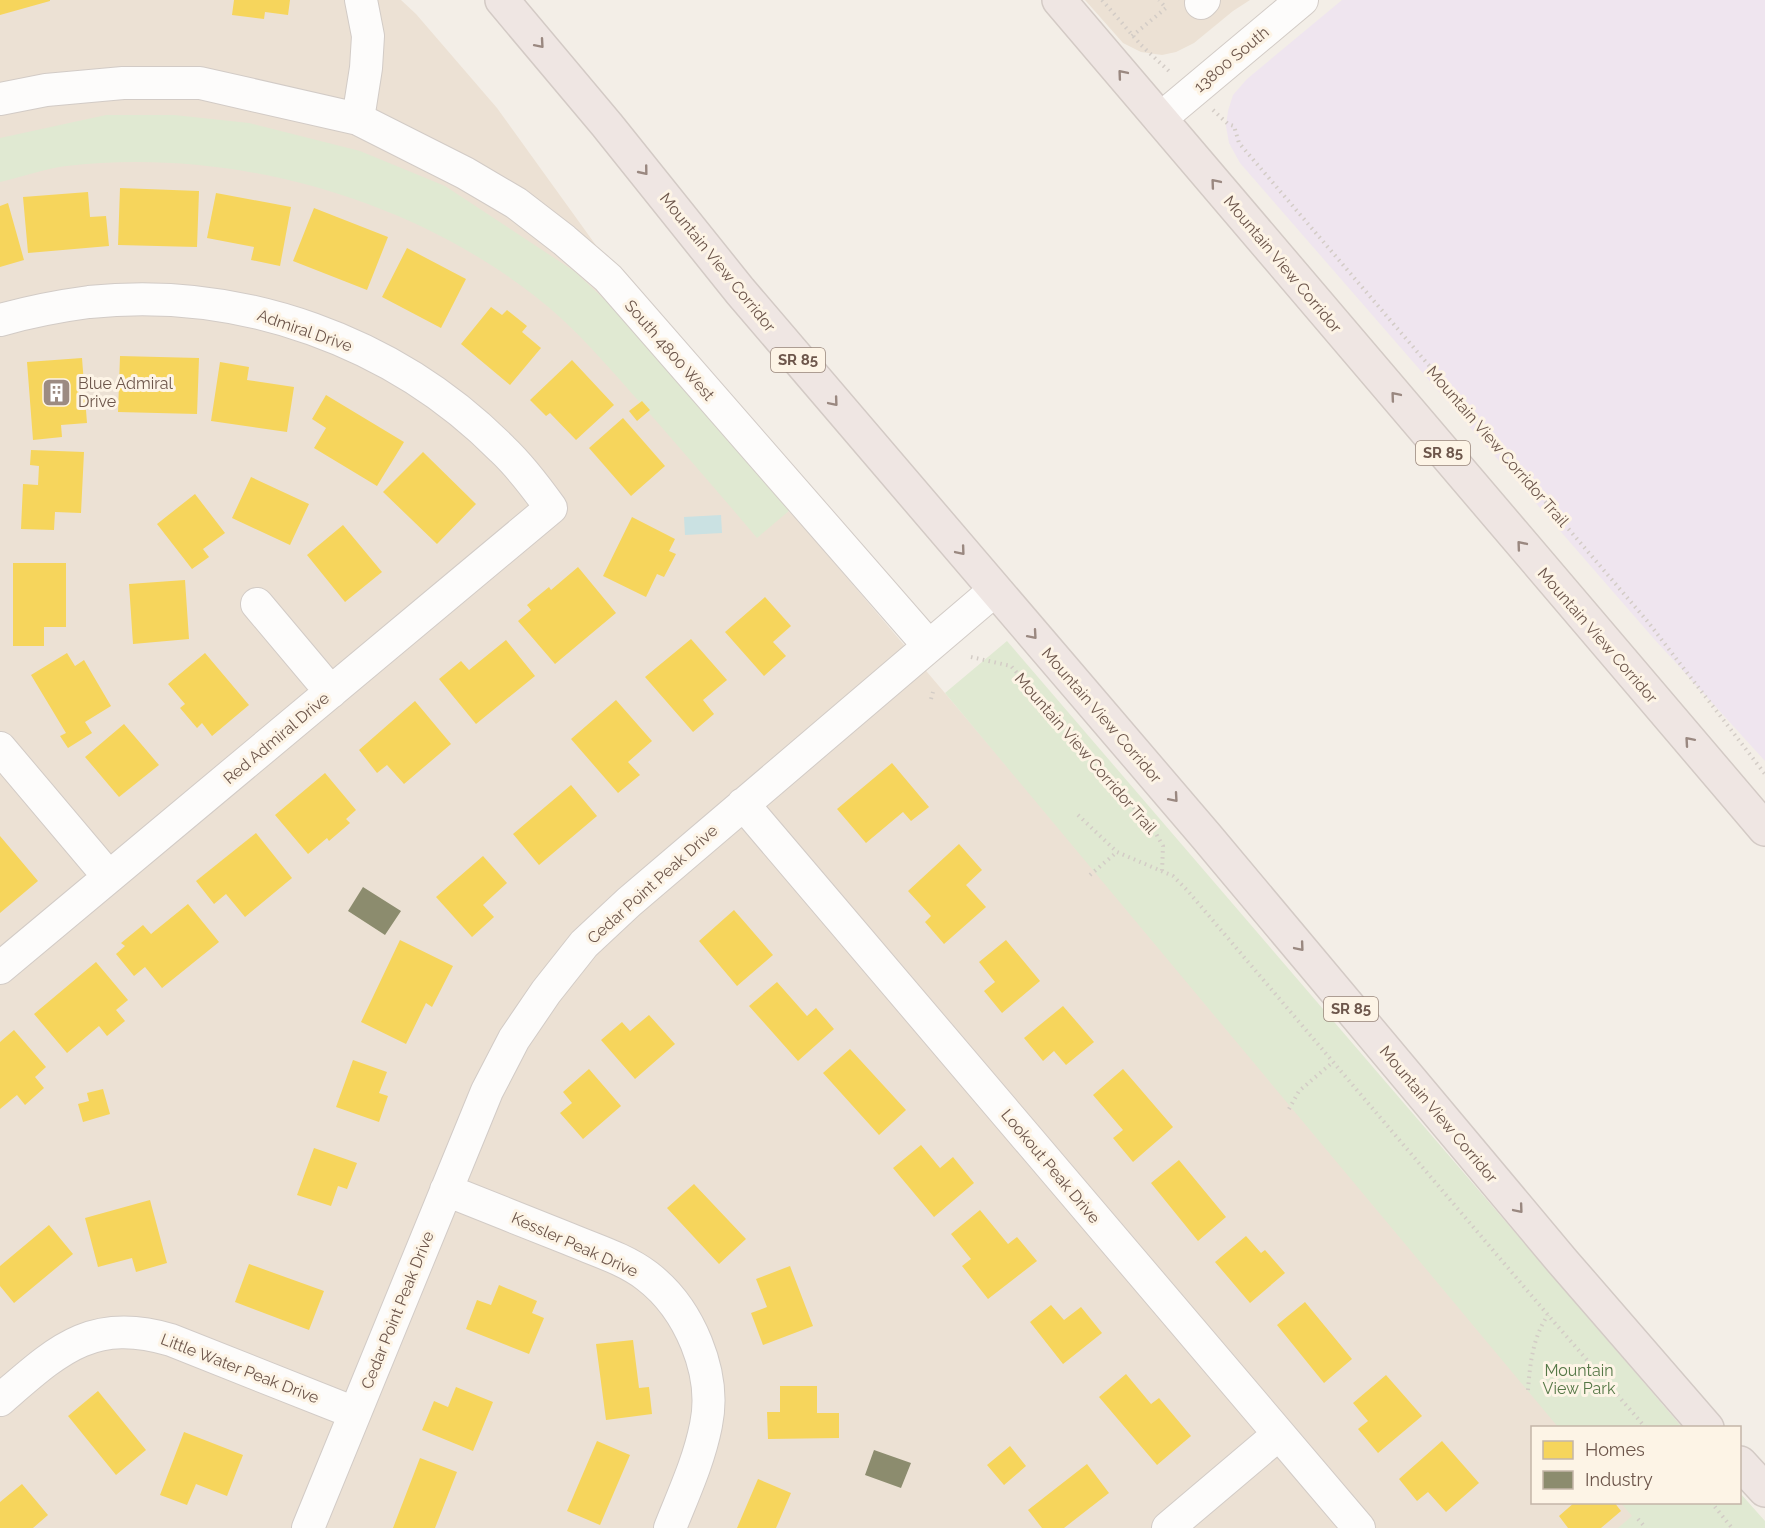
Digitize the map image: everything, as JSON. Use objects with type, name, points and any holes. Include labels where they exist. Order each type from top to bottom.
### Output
[{"type":"highway","name":"Mountain View Corridor","points":[[502,0],[607,125],[740,291],[1206,836],[1571,1271],[1705,1426]]},
{"type":"highway","name":"Mountain View Corridor","points":[[1059,0],[1765,829]]},
{"type":"highway","points":[[1741,1464],[1765,1490]]},
{"type":"street","points":[[358,119],[366,68],[368,36],[361,0]]},
{"type":"street","name":"13800 South","points":[[1160,119],[1302,0]]},
{"type":"street","name":"South 4800 West","points":[[0,99],[46,90],[123,83],[200,83],[358,119],[465,173],[516,203],[608,278],[929,646]]},
{"type":"street","name":"Admiral Drive","points":[[0,320],[38,310],[90,302],[143,300],[195,302],[245,310],[290,321],[336,337],[377,357],[414,377],[447,400],[502,448],[527,475],[551,508]]},
{"type":"street","name":"Red Admiral Drive","points":[[0,968],[551,508]]},
{"type":"street","name":"Cedar Point Peak Drive","points":[[308,1528],[487,1091],[513,1039],[546,992],[584,944],[629,902],[995,590]]},
{"type":"street","points":[[257,604],[331,692]]},
{"type":"street","points":[[0,748],[109,877]]},
{"type":"street","name":"Lookout Peak Drive","points":[[743,804],[1359,1528]]},
{"type":"street","name":"Kessler Peak Drive","points":[[446,1190],[610,1256],[647,1276],[675,1304],[696,1340],[707,1380],[707,1424],[695,1466],[670,1528]]},
{"type":"street","name":"Little Water Peak Drive","points":[[0,1400],[66,1347],[89,1337],[110,1332],[132,1332],[171,1340],[355,1413]]},
{"type":"street","points":[[1168,1528],[1279,1434]]},
{"type":"path","points":[[1102,0],[1147,51]]},
{"type":"path","points":[[1132,36],[1166,8],[1159,0]]},
{"type":"path","name":"Mountain View Corridor Trail","points":[[1228,124],[1233,126],[1239,143],[1648,622],[1765,774]]},
{"type":"path","name":"Mountain View Corridor Trail","points":[[971,657],[1011,666],[1155,832],[1163,846],[1162,872]]},
{"type":"path","points":[[931,699],[933,692]]},
{"type":"path","points":[[1078,815],[1117,852],[1173,876],[1187,890],[1644,1426]]},
{"type":"path","points":[[1089,876],[1117,852]]},
{"type":"path","points":[[1289,1109],[1299,1091],[1333,1062]]},
{"type":"path","points":[[1528,1390],[1530,1365],[1538,1329],[1548,1315]]},
{"type":"path","points":[[1712,1504],[1732,1528]]},
{"type":"path","points":[[1638,1519],[1646,1528]]},
{"type":"shaded area","points":[[0,0],[401,0],[416,14],[497,108],[786,509],[798,520],[1567,1426],[1531,1426],[1531,1504],[1632,1504],[1653,1528],[0,1528]]},
{"type":"shaded area","points":[[1085,0],[1250,0],[1194,43],[1176,52],[1162,55],[1141,52],[1123,43]]},
{"type":"shaded area","points":[[1342,0],[1765,0],[1765,761],[1655,640],[1240,163],[1229,143],[1226,126],[1233,95],[1247,79]]},
{"type":"green space","points":[[106,115],[174,115],[249,123],[360,151],[445,186],[574,271],[637,330],[790,510],[757,538],[606,364],[551,309],[485,262],[431,231],[374,206],[314,186],[252,172],[190,164],[128,162],[66,166],[0,182],[0,138]]},
{"type":"green space","name":"Mountain View Park","points":[[1007,641],[1681,1426],[1557,1426],[945,693]]},
{"type":"green space","points":[[1741,1494],[1765,1521],[1765,1528],[1618,1528],[1632,1516],[1622,1504],[1741,1504]]},
{"type":"water","points":[[721,515],[722,533],[685,535],[684,517]]},
{"type":"building: Homes","points":[[0,0],[50,0],[50,1],[0,15]]},
{"type":"building: Homes","points":[[234,0],[290,0],[288,15],[265,12],[264,19],[232,15]]},
{"type":"building: Homes","points":[[120,188],[199,191],[197,247],[118,245]]},
{"type":"building: Homes","points":[[88,192],[90,217],[106,216],[109,246],[28,253],[23,197]]},
{"type":"building: Homes","points":[[216,193],[291,207],[280,266],[251,260],[254,247],[207,238]]},
{"type":"building: Homes","points":[[8,203],[24,260],[0,267],[0,206]]},
{"type":"building: Homes","points":[[314,208],[388,237],[367,290],[293,261]]},
{"type":"building: Homes","points":[[407,248],[466,279],[441,328],[382,297]]},
{"type":"building: Homes","points":[[491,307],[502,315],[507,310],[527,326],[522,332],[541,348],[510,385],[461,344]]},
{"type":"building: Homes","points":[[120,356],[199,358],[197,414],[118,412]]},
{"type":"building: Homes","name":"Blue Admiral Drive","points":[[82,358],[87,423],[61,425],[62,437],[33,440],[27,362]]},
{"type":"building: Homes","points":[[572,360],[614,405],[576,440],[550,413],[546,416],[530,400]]},
{"type":"building: Homes","points":[[220,362],[249,367],[247,380],[294,387],[287,432],[211,421]]},
{"type":"building: Homes","points":[[326,395],[404,442],[377,486],[314,448],[326,428],[312,419]]},
{"type":"building: Homes","points":[[642,401],[650,410],[637,421],[629,411]]},
{"type":"building: Homes","points":[[623,418],[665,466],[631,496],[589,448]]},
{"type":"building: Homes","points":[[31,450],[84,452],[81,513],[55,512],[54,530],[21,529],[23,484],[38,485],[39,466],[30,465]]},
{"type":"building: Homes","points":[[423,452],[476,504],[437,544],[383,492]]},
{"type":"building: Homes","points":[[251,477],[309,504],[290,545],[232,518]]},
{"type":"building: Homes","points":[[195,494],[225,533],[203,549],[209,557],[192,569],[157,524]]},
{"type":"building: Homes","points":[[632,517],[675,539],[669,551],[676,554],[664,577],[657,574],[646,597],[603,576]]},
{"type":"building: Homes","points":[[343,525],[382,572],[345,602],[307,555]]},
{"type":"building: Homes","points":[[13,563],[66,563],[66,627],[44,627],[44,646],[13,646]]},
{"type":"building: Homes","points":[[578,567],[616,613],[555,664],[518,621],[531,610],[527,605],[549,587],[551,590]]},
{"type":"building: Homes","points":[[185,580],[189,639],[133,644],[129,584]]},
{"type":"building: Homes","points":[[765,597],[791,626],[773,642],[786,656],[764,676],[725,632]]},
{"type":"building: Homes","points":[[691,639],[727,680],[703,700],[714,714],[693,732],[645,677]]},
{"type":"building: Homes","points":[[506,640],[535,676],[476,724],[439,679],[461,661],[469,670]]},
{"type":"building: Homes","points":[[67,653],[75,666],[84,660],[111,706],[85,722],[92,733],[68,748],[60,736],[66,733],[31,675]]},
{"type":"building: Homes","points":[[205,653],[249,705],[212,736],[202,723],[197,728],[180,708],[185,704],[168,684]]},
{"type":"building: Homes","points":[[616,700],[652,741],[628,762],[640,775],[618,793],[571,739]]},
{"type":"building: Homes","points":[[415,701],[451,744],[404,784],[387,765],[377,773],[359,750]]},
{"type":"building: Homes","points":[[124,724],[159,765],[119,797],[85,757]]},
{"type":"building: Homes","points":[[892,763],[929,807],[911,821],[903,812],[866,843],[837,809]]},
{"type":"building: Homes","points":[[325,773],[356,810],[346,819],[350,823],[329,841],[327,838],[308,854],[275,815]]},
{"type":"building: Homes","points":[[571,785],[597,816],[539,865],[513,834]]},
{"type":"building: Homes","points":[[256,833],[292,878],[245,917],[226,894],[214,904],[196,881]]},
{"type":"building: Homes","points":[[0,836],[38,881],[0,913]]},
{"type":"building: Homes","points":[[959,844],[982,870],[966,885],[986,907],[944,944],[925,922],[931,916],[908,891]]},
{"type":"building: Homes","points":[[483,856],[507,883],[483,905],[494,917],[472,937],[436,897]]},
{"type":"building: Homes","points":[[188,904],[219,942],[162,988],[145,967],[134,976],[116,954],[125,946],[121,943],[143,925],[151,934]]},
{"type":"building: Homes","points":[[734,910],[773,955],[737,986],[699,941]]},
{"type":"building: Homes","points":[[400,940],[453,966],[432,1007],[426,1003],[406,1044],[361,1022]]},
{"type":"building: Homes","points":[[1006,940],[1040,981],[1002,1013],[984,991],[995,982],[979,962]]},
{"type":"building: Homes","points":[[96,962],[128,1000],[116,1010],[125,1021],[107,1036],[99,1026],[67,1053],[34,1014]]},
{"type":"building: Homes","points":[[777,982],[807,1016],[816,1008],[834,1029],[798,1061],[749,1006]]},
{"type":"building: Homes","points":[[1063,1006],[1094,1042],[1066,1065],[1054,1051],[1043,1061],[1024,1038]]},
{"type":"building: Homes","points":[[649,1015],[675,1044],[635,1079],[601,1040],[622,1022],[630,1031]]},
{"type":"building: Homes","points":[[14,1030],[46,1067],[35,1077],[44,1088],[25,1105],[17,1095],[0,1109],[0,1042]]},
{"type":"building: Homes","points":[[850,1049],[906,1110],[879,1135],[823,1073]]},
{"type":"building: Homes","points":[[353,1060],[387,1072],[379,1093],[388,1096],[379,1122],[336,1107]]},
{"type":"building: Homes","points":[[589,1069],[621,1106],[583,1139],[560,1113],[572,1103],[563,1092]]},
{"type":"building: Homes","points":[[1123,1069],[1173,1127],[1133,1162],[1113,1138],[1123,1130],[1093,1095]]},
{"type":"building: Homes","points":[[103,1089],[110,1114],[83,1122],[78,1104],[89,1101],[87,1093]]},
{"type":"building: Homes","points":[[921,1145],[940,1168],[953,1157],[974,1183],[934,1217],[893,1168]]},
{"type":"building: Homes","points":[[314,1148],[357,1163],[347,1189],[338,1186],[331,1206],[297,1195]]},
{"type":"building: Homes","points":[[1179,1160],[1226,1217],[1198,1241],[1151,1183]]},
{"type":"building: Homes","points":[[694,1184],[746,1239],[719,1264],[667,1208]]},
{"type":"building: Homes","points":[[150,1200],[167,1263],[136,1272],[132,1258],[98,1267],[85,1218]]},
{"type":"building: Homes","points":[[980,1210],[1008,1244],[1017,1237],[1037,1261],[988,1299],[962,1266],[971,1259],[951,1234]]},
{"type":"building: Homes","points":[[49,1225],[73,1254],[14,1303],[0,1286],[0,1266]]},
{"type":"building: Homes","points":[[1246,1236],[1261,1253],[1265,1250],[1285,1273],[1250,1303],[1215,1262]]},
{"type":"building: Homes","points":[[249,1264],[324,1291],[309,1330],[235,1302]]},
{"type":"building: Homes","points":[[790,1266],[813,1326],[763,1345],[751,1313],[767,1307],[756,1279]]},
{"type":"building: Homes","points":[[499,1285],[537,1301],[532,1313],[544,1318],[529,1354],[466,1329],[477,1300],[491,1305]]},
{"type":"building: Homes","points":[[1305,1302],[1352,1359],[1324,1383],[1277,1325]]},
{"type":"building: Homes","points":[[1051,1305],[1064,1320],[1081,1307],[1102,1333],[1063,1364],[1030,1322]]},
{"type":"building: Homes","points":[[633,1340],[639,1388],[649,1387],[652,1414],[606,1420],[596,1344]]},
{"type":"building: Homes","points":[[1126,1374],[1151,1404],[1159,1398],[1191,1436],[1157,1465],[1099,1397]]},
{"type":"building: Homes","points":[[1386,1375],[1422,1416],[1378,1453],[1358,1429],[1368,1421],[1353,1403]]},
{"type":"building: Homes","points":[[780,1386],[817,1386],[817,1413],[839,1413],[839,1438],[768,1439],[767,1412],[780,1412]]},
{"type":"building: Homes","points":[[456,1387],[493,1402],[473,1451],[422,1430],[434,1401],[448,1407]]},
{"type":"building: Homes","points":[[98,1391],[146,1450],[116,1475],[68,1416]]},
{"type":"building: Homes","points":[[184,1432],[243,1455],[227,1496],[196,1484],[187,1505],[160,1495]]},
{"type":"building: Homes","points":[[597,1441],[630,1455],[600,1525],[567,1511]]},
{"type":"building: Homes","points":[[1442,1441],[1479,1483],[1446,1512],[1428,1492],[1417,1501],[1399,1479]]},
{"type":"building: Homes","points":[[1010,1446],[1026,1466],[1004,1485],[987,1465]]},
{"type":"building: Homes","points":[[420,1458],[457,1472],[435,1528],[393,1528]]},
{"type":"building: Homes","points":[[1087,1464],[1109,1493],[1064,1528],[1042,1528],[1028,1510]]},
{"type":"building: Homes","points":[[758,1479],[791,1493],[776,1528],[737,1528]]},
{"type":"building: Homes","points":[[22,1484],[48,1515],[33,1528],[0,1528],[0,1502]]},
{"type":"building: Homes","points":[[1573,1504],[1616,1504],[1621,1511],[1601,1528],[1568,1528],[1559,1516]]},
{"type":"building: Industry","points":[[363,887],[401,911],[385,935],[348,911]]},
{"type":"building: Industry","points":[[874,1450],[911,1463],[901,1488],[865,1475]]},
{"type":"place","name":"Blue Admiral Drive","points":[[57,392]]}]
